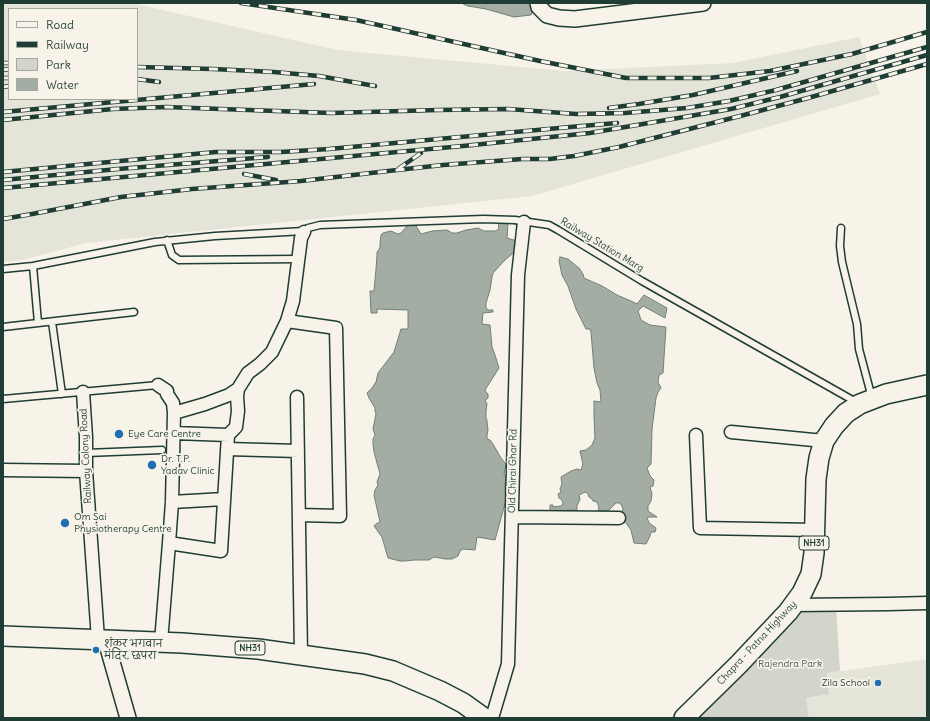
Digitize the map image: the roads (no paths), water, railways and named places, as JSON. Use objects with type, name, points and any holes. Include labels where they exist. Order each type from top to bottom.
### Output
[{"type":"highway","name":"Chapra - Patna Highway","points":[[684,718],[738,665],[788,612],[802,593],[811,574],[814,553],[816,479],[819,458],[824,440],[834,426],[846,413],[866,402],[886,394],[927,385]]},
{"type":"highway","name":"NH31","points":[[3,636],[182,643],[258,649],[365,664],[393,671],[440,691],[463,703],[484,718]]},
{"type":"street","points":[[538,3],[539,7],[547,15],[558,18],[575,19],[703,3]]},
{"type":"street","name":"Old Chirai Ghar Rd","points":[[492,718],[508,664],[518,275],[524,222]]},
{"type":"street","points":[[169,543],[221,551],[228,435],[236,426],[238,389],[248,373],[272,352],[287,321],[293,301],[301,238],[304,231]]},
{"type":"street","points":[[287,321],[336,328],[340,516],[299,515]]},
{"type":"street","points":[[158,385],[167,391],[167,394],[173,403],[174,413],[172,502],[161,642]]},
{"type":"street","points":[[174,413],[229,395],[238,389]]},
{"type":"street","name":"Railway Colony Road","points":[[83,392],[86,437],[86,471],[102,640]]},
{"type":"street","points":[[298,397],[301,654]]},
{"type":"street","points":[[731,432],[824,440]]},
{"type":"street","points":[[174,433],[228,435]]},
{"type":"street","points":[[696,435],[700,528],[815,530]]},
{"type":"street","points":[[227,449],[298,451]]},
{"type":"street","points":[[3,470],[86,471]]},
{"type":"street","points":[[172,502],[224,499]]},
{"type":"street","points":[[512,517],[619,518]]},
{"type":"street","points":[[793,605],[927,603]]},
{"type":"street","points":[[102,640],[128,718]]},
{"type":"lane","name":"Railway Station Marg","points":[[3,269],[33,266],[139,244],[167,240],[304,231],[313,226],[320,225],[483,219],[504,219],[524,222],[549,226],[558,230],[642,281],[866,402]]},
{"type":"lane","points":[[841,228],[840,246],[842,262],[857,324],[866,402]]},
{"type":"lane","points":[[167,240],[172,255],[179,260],[298,259]]},
{"type":"lane","points":[[33,266],[38,323]]},
{"type":"lane","points":[[3,327],[134,312]]},
{"type":"lane","points":[[52,322],[62,394]]},
{"type":"lane","points":[[3,399],[158,385]]},
{"type":"lane","points":[[86,453],[162,450]]},
{"type":"water","points":[[463,3],[531,3],[533,10],[531,15],[514,17],[486,9],[468,6]]},
{"type":"water","points":[[498,220],[519,221],[517,231],[516,224],[508,223],[507,238],[517,241],[518,249],[493,273],[486,308],[488,310],[493,310],[493,312],[483,313],[482,324],[490,325],[492,347],[499,368],[485,390],[488,394],[488,398],[485,400],[487,404],[487,439],[490,440],[506,464],[504,474],[507,479],[505,483],[506,500],[495,540],[477,537],[475,550],[463,549],[460,551],[458,556],[452,559],[434,557],[429,560],[400,561],[388,558],[382,537],[374,526],[380,522],[374,495],[380,474],[373,444],[375,435],[373,429],[376,414],[375,408],[367,393],[376,382],[378,373],[394,352],[401,329],[408,329],[408,310],[377,309],[377,313],[371,313],[370,291],[374,291],[377,252],[380,248],[381,235],[391,231],[398,234],[401,233],[407,226],[410,225],[416,226],[421,234],[432,231],[447,230],[452,233],[457,233],[478,228],[484,231],[495,231],[499,229]]},
{"type":"water","points":[[560,257],[568,259],[579,268],[584,278],[617,295],[637,304],[644,295],[667,308],[665,318],[643,306],[638,311],[641,320],[650,325],[666,327],[663,373],[659,375],[658,382],[661,388],[656,398],[652,429],[651,464],[647,468],[650,476],[654,480],[653,486],[650,487],[652,494],[648,511],[657,517],[647,518],[649,523],[656,528],[655,532],[651,532],[646,544],[634,543],[631,530],[621,516],[623,509],[620,503],[616,503],[609,510],[600,511],[598,510],[599,508],[597,502],[593,501],[586,492],[579,495],[580,499],[577,510],[550,511],[550,505],[553,505],[553,507],[561,506],[563,504],[558,494],[561,492],[561,477],[571,471],[577,469],[581,470],[583,464],[580,451],[586,450],[592,445],[595,438],[594,401],[601,402],[600,390],[594,368],[591,332],[590,329],[586,329],[576,309],[568,286],[562,275],[559,261]]},
{"type":"railway","points":[[241,3],[356,20],[540,61],[626,78],[709,78],[770,71],[852,54],[927,32]]},
{"type":"railway","points":[[3,120],[113,109],[166,107],[331,113],[508,109],[576,114],[625,113],[687,108],[729,101],[776,90],[927,47]]},
{"type":"railway","points":[[3,188],[590,133],[731,109],[780,97],[927,55]]},
{"type":"railway","points":[[3,63],[8,63]]},
{"type":"railway","points":[[3,219],[121,197],[192,189],[301,181],[443,165],[522,159],[550,159],[574,156],[619,147],[744,115],[927,64]]},
{"type":"railway","points":[[138,67],[274,72],[319,76],[375,86]]},
{"type":"railway","points":[[3,70],[8,69]]},
{"type":"railway","points":[[609,108],[693,95],[797,71]]},
{"type":"railway","points":[[3,78],[8,78]]},
{"type":"railway","points":[[138,79],[159,82]]},
{"type":"railway","points":[[138,100],[314,84]]},
{"type":"railway","points":[[3,87],[8,86]]},
{"type":"railway","points":[[3,112],[136,100]]},
{"type":"railway","points":[[3,172],[216,152],[281,152],[329,149],[617,123]]},
{"type":"railway","points":[[398,169],[421,153]]},
{"type":"railway","points":[[3,180],[268,157]]},
{"type":"railway","points":[[244,174],[276,180]]},
{"type":"place","name":"Eye Care Centre","points":[[119,434]]},
{"type":"place","name":"Dr. T.P. Yadav Clinic","points":[[152,465]]},
{"type":"place","name":"Om Sai Physiotherapy Centre","points":[[65,523]]},
{"type":"place","name":"शंकर भगवान मंदिर, छपरा","points":[[96,650]]},
{"type":"place","name":"Zila School","points":[[878,683]]},
{"type":"park label","name":"Rajendra Park","points":[[790,664]]}]
